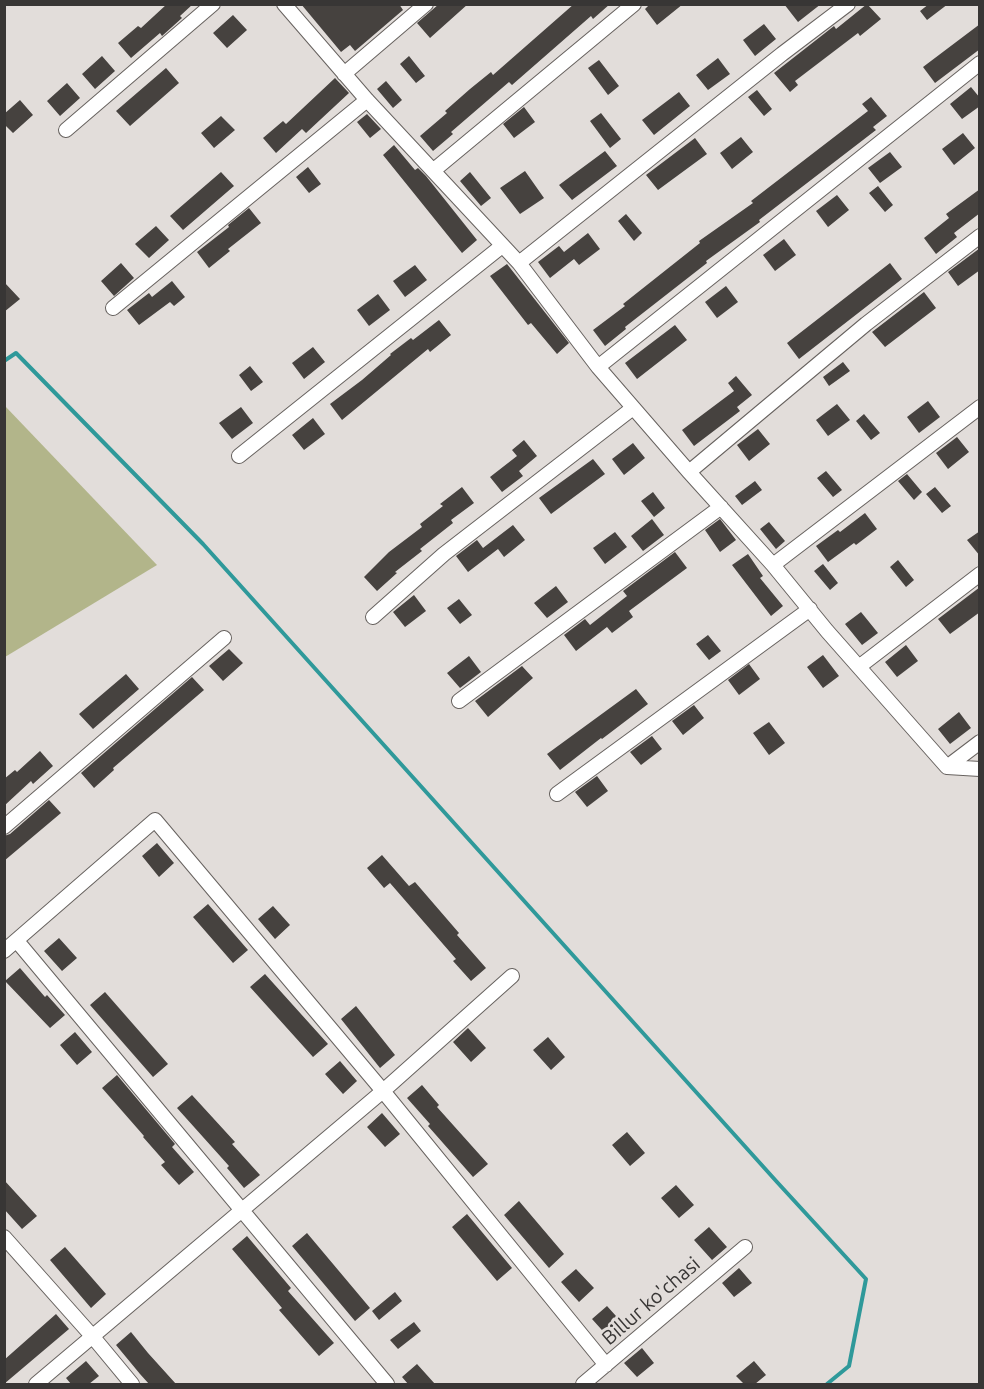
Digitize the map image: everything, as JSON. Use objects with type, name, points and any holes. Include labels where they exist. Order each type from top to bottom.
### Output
[{"type":"street","points":[[66,130],[213,4]]},
{"type":"street","points":[[284,4],[367,100],[519,263],[598,367],[774,565],[947,767],[980,769]]},
{"type":"street","points":[[344,74],[426,4]]},
{"type":"street","points":[[434,170],[634,4]]},
{"type":"street","points":[[519,263],[848,4]]},
{"type":"street","points":[[598,367],[980,63]]},
{"type":"street","points":[[113,308],[367,100]]},
{"type":"street","points":[[689,472],[866,324],[980,236]]},
{"type":"street","points":[[239,456],[502,246]]},
{"type":"street","points":[[774,565],[980,407]]},
{"type":"street","points":[[373,617],[444,554],[633,408]]},
{"type":"street","points":[[459,701],[721,507]]},
{"type":"street","points":[[860,666],[980,573]]},
{"type":"street","points":[[557,794],[810,609]]},
{"type":"street","points":[[4,826],[224,638]]},
{"type":"street","points":[[947,767],[980,742]]},
{"type":"street","points":[[4,951],[155,820],[383,1090],[606,1365]]},
{"type":"street","points":[[17,940],[387,1384]]},
{"type":"street","points":[[36,1384],[383,1090],[512,976]]},
{"type":"street","points":[[4,1237],[132,1384]]},
{"type":"street","name":"Billur ko'chasi","points":[[583,1384],[745,1247]]},
{"type":"green space","points":[[5,406],[157,565],[5,657]]},
{"type":"building","points":[[167,4],[193,4],[180,16],[182,18],[162,36],[160,33],[131,58],[118,43],[138,26],[141,28]]},
{"type":"building","points":[[301,4],[399,4],[403,10],[355,51],[350,45],[341,52]]},
{"type":"building","points":[[439,4],[468,4],[430,38],[417,23]]},
{"type":"building","points":[[574,4],[610,4],[593,19],[591,16],[512,85],[509,82],[451,132],[453,134],[433,151],[420,136],[470,89],[491,72],[493,75]]},
{"type":"building","points":[[650,4],[683,4],[657,25],[645,9]]},
{"type":"building","points":[[784,4],[821,4],[798,22]]},
{"type":"building","points":[[867,4],[881,19],[860,36],[858,33],[795,81],[798,85],[790,92],[774,73],[834,26],[836,29]]},
{"type":"building","points":[[929,4],[948,4],[927,20],[920,11]]},
{"type":"building","points":[[233,15],[247,30],[227,48],[213,33]]},
{"type":"building","points":[[764,24],[776,39],[755,56],[743,40]]},
{"type":"building","points":[[980,24],[980,49],[935,83],[923,67]]},
{"type":"building","points":[[102,56],[115,71],[95,89],[82,74]]},
{"type":"building","points":[[409,56],[425,76],[416,83],[400,64]]},
{"type":"building","points":[[718,58],[730,74],[708,90],[696,75]]},
{"type":"building","points":[[599,60],[619,86],[608,95],[588,68]]},
{"type":"building","points":[[166,68],[179,83],[130,126],[116,111]]},
{"type":"building","points":[[335,78],[349,93],[306,133],[302,129],[276,153],[263,138],[283,121],[286,124]]},
{"type":"building","points":[[386,81],[402,100],[393,108],[377,89]]},
{"type":"building","points":[[67,83],[80,98],[60,116],[47,101]]},
{"type":"building","points":[[971,87],[980,98],[980,106],[962,119],[950,104]]},
{"type":"building","points":[[757,90],[772,109],[764,116],[748,97]]},
{"type":"building","points":[[679,92],[690,106],[654,135],[642,120]]},
{"type":"building","points":[[871,97],[887,116],[873,127],[876,130],[759,220],[760,222],[706,261],[707,263],[625,327],[626,329],[605,346],[593,330],[625,306],[623,304],[700,243],[699,241],[753,203],[751,201],[868,111],[862,104]]},
{"type":"building","points":[[20,100],[33,115],[13,133],[4,124],[4,114]]},
{"type":"building","points":[[524,107],[535,122],[514,138],[503,124]]},
{"type":"building","points":[[601,113],[621,139],[610,148],[590,121]]},
{"type":"building","points":[[367,114],[381,129],[370,138],[357,122]]},
{"type":"building","points":[[221,116],[235,130],[214,148],[201,133]]},
{"type":"building","points":[[963,133],[975,148],[954,165],[942,149]]},
{"type":"building","points":[[741,137],[753,152],[732,169],[720,153]]},
{"type":"building","points":[[695,138],[707,154],[658,190],[646,175]]},
{"type":"building","points":[[394,145],[415,170],[418,168],[426,176],[477,240],[462,253],[383,155]]},
{"type":"building","points":[[605,151],[617,166],[572,200],[559,185]]},
{"type":"building","points":[[890,152],[902,167],[880,183],[868,168]]},
{"type":"building","points":[[308,167],[321,184],[309,193],[296,177]]},
{"type":"building","points":[[525,171],[544,198],[520,214],[500,188]]},
{"type":"building","points":[[221,172],[234,186],[183,230],[170,216]]},
{"type":"building","points":[[470,172],[491,198],[481,206],[460,181]]},
{"type":"building","points":[[878,186],[893,205],[885,212],[869,193]]},
{"type":"building","points":[[980,189],[980,213],[954,233],[957,237],[936,254],[924,238],[949,218],[946,214]]},
{"type":"building","points":[[837,195],[849,210],[828,227],[816,211]]},
{"type":"building","points":[[249,208],[261,223],[228,249],[230,251],[209,268],[197,252]]},
{"type":"building","points":[[626,214],[642,233],[634,241],[618,221]]},
{"type":"building","points":[[156,226],[169,240],[149,258],[135,244]]},
{"type":"building","points":[[588,233],[600,249],[579,265],[574,259],[550,278],[538,262],[559,246],[564,252]]},
{"type":"building","points":[[784,239],[796,255],[775,271],[763,255]]},
{"type":"building","points":[[980,248],[980,270],[958,286],[948,272]]},
{"type":"building","points":[[121,263],[134,278],[114,296],[101,281]]},
{"type":"building","points":[[890,263],[902,279],[799,359],[787,343]]},
{"type":"building","points":[[507,264],[569,343],[557,354],[531,323],[528,325],[490,276]]},
{"type":"building","points":[[415,265],[427,280],[405,297],[393,281]]},
{"type":"building","points":[[172,281],[185,297],[174,306],[170,302],[139,325],[127,310],[149,293],[152,297]]},
{"type":"building","points":[[4,282],[20,299],[4,312]]},
{"type":"building","points":[[726,286],[738,302],[717,318],[705,302]]},
{"type":"building","points":[[924,292],[936,308],[885,347],[872,332]]},
{"type":"building","points":[[378,294],[390,310],[369,326],[357,310]]},
{"type":"building","points":[[439,320],[451,335],[430,352],[428,349],[342,420],[330,404],[362,380],[390,354]]},
{"type":"building","points":[[675,325],[687,340],[637,379],[625,363]]},
{"type":"building","points":[[313,347],[325,362],[304,379],[292,363]]},
{"type":"building","points":[[843,362],[850,371],[829,386],[823,377]]},
{"type":"building","points":[[250,366],[263,382],[251,391],[239,375]]},
{"type":"building","points":[[736,376],[752,395],[737,407],[740,411],[694,446],[682,430],[734,391],[728,383]]},
{"type":"building","points":[[928,401],[940,417],[919,433],[907,417]]},
{"type":"building","points":[[837,404],[850,420],[828,436],[816,420]]},
{"type":"building","points":[[241,407],[253,423],[232,439],[219,423]]},
{"type":"building","points":[[864,414],[880,433],[871,440],[856,421]]},
{"type":"building","points":[[313,418],[325,434],[304,450],[292,435]]},
{"type":"building","points":[[758,429],[770,444],[749,461],[737,445]]},
{"type":"building","points":[[957,437],[969,452],[948,469],[936,453]]},
{"type":"building","points":[[524,440],[537,456],[519,471],[523,476],[502,492],[490,477],[517,456],[512,450]]},
{"type":"building","points":[[633,443],[645,458],[624,475],[612,459]]},
{"type":"building","points":[[593,459],[605,474],[551,514],[539,498]]},
{"type":"building","points":[[826,471],[842,490],[833,497],[817,478]]},
{"type":"building","points":[[907,474],[922,492],[914,500],[898,481]]},
{"type":"building","points":[[755,481],[762,490],[742,505],[735,496]]},
{"type":"building","points":[[462,487],[474,503],[451,520],[453,523],[420,549],[422,551],[395,572],[397,573],[377,591],[364,577],[389,552],[422,527],[420,524],[443,506],[440,504]]},
{"type":"building","points":[[935,487],[951,506],[942,513],[926,494]]},
{"type":"building","points":[[653,492],[665,508],[654,517],[641,501]]},
{"type":"building","points":[[865,513],[877,529],[828,562],[816,546]]},
{"type":"building","points":[[652,519],[664,535],[643,551],[631,536]]},
{"type":"building","points":[[720,519],[736,540],[720,552],[705,530]]},
{"type":"building","points":[[769,522],[785,541],[776,549],[760,529]]},
{"type":"building","points":[[513,525],[525,540],[504,557],[498,549],[468,572],[456,556],[477,540],[483,548]]},
{"type":"building","points":[[980,531],[980,556],[967,540]]},
{"type":"building","points":[[615,532],[627,547],[605,564],[593,548]]},
{"type":"building","points":[[675,552],[687,568],[629,611],[633,617],[612,633],[607,627],[576,651],[564,635],[585,619],[590,625],[627,596],[623,591]]},
{"type":"building","points":[[748,554],[763,576],[760,578],[783,606],[771,616],[732,565]]},
{"type":"building","points":[[898,560],[914,580],[906,587],[890,567]]},
{"type":"building","points":[[823,564],[838,583],[830,590],[814,571]]},
{"type":"building","points":[[556,586],[568,602],[547,618],[534,603]]},
{"type":"building","points":[[980,587],[980,612],[950,634],[938,619]]},
{"type":"building","points":[[414,595],[426,611],[405,627],[393,612]]},
{"type":"building","points":[[459,599],[472,615],[460,624],[447,608]]},
{"type":"building","points":[[861,612],[878,633],[862,645],[845,624]]},
{"type":"building","points":[[708,635],[721,651],[709,660],[696,644]]},
{"type":"building","points":[[906,645],[918,661],[897,677],[885,662]]},
{"type":"building","points":[[229,649],[243,663],[223,681],[209,666]]},
{"type":"building","points":[[823,655],[839,676],[823,688],[807,667]]},
{"type":"building","points":[[469,656],[481,672],[460,688],[447,673]]},
{"type":"building","points":[[749,664],[760,679],[739,695],[728,680]]},
{"type":"building","points":[[522,666],[533,678],[488,717],[475,701]]},
{"type":"building","points":[[126,674],[139,689],[93,729],[79,714]]},
{"type":"building","points":[[192,677],[204,690],[113,768],[114,770],[94,788],[81,773]]},
{"type":"building","points":[[636,689],[648,704],[560,770],[547,754]]},
{"type":"building","points":[[694,705],[704,718],[683,735],[672,721]]},
{"type":"building","points":[[959,712],[971,728],[950,744],[938,729]]},
{"type":"building","points":[[769,722],[785,743],[769,755],[753,733]]},
{"type":"building","points":[[652,736],[662,749],[641,765],[630,752]]},
{"type":"building","points":[[40,751],[53,766],[33,784],[31,781],[4,806],[4,779],[15,770],[17,772]]},
{"type":"building","points":[[597,776],[608,791],[587,807],[575,792]]},
{"type":"building","points":[[49,800],[61,813],[4,861],[4,836],[10,834]]},
{"type":"building","points":[[157,843],[174,863],[159,877],[142,856]]},
{"type":"building","points":[[382,855],[409,886],[415,882],[486,968],[471,981],[453,961],[456,959],[390,883],[384,888],[367,868]]},
{"type":"building","points":[[208,904],[248,950],[233,963],[193,917]]},
{"type":"building","points":[[273,906],[290,925],[275,939],[258,919]]},
{"type":"building","points":[[59,938],[77,958],[62,971],[44,951]]},
{"type":"building","points":[[20,968],[45,997],[47,995],[65,1015],[50,1028],[5,981]]},
{"type":"building","points":[[265,974],[328,1044],[313,1057],[250,987]]},
{"type":"building","points":[[105,992],[168,1064],[153,1077],[90,1005]]},
{"type":"building","points":[[356,1006],[395,1055],[380,1068],[341,1019]]},
{"type":"building","points":[[468,1028],[486,1048],[471,1062],[453,1042]]},
{"type":"building","points":[[75,1032],[92,1052],[77,1065],[60,1045]]},
{"type":"building","points":[[548,1037],[565,1057],[551,1070],[533,1050]]},
{"type":"building","points":[[340,1061],[357,1081],[343,1094],[325,1074]]},
{"type":"building","points":[[117,1075],[175,1144],[172,1147],[194,1172],[179,1185],[161,1165],[165,1162],[102,1088]]},
{"type":"building","points":[[422,1085],[439,1105],[437,1107],[488,1164],[473,1177],[428,1126],[430,1124],[407,1098]]},
{"type":"building","points":[[192,1095],[235,1142],[232,1144],[260,1175],[244,1188],[227,1168],[229,1166],[177,1108]]},
{"type":"building","points":[[382,1113],[400,1134],[385,1147],[367,1127]]},
{"type":"building","points":[[627,1132],[645,1153],[630,1166],[612,1145]]},
{"type":"building","points":[[4,1180],[37,1216],[22,1229],[4,1209]]},
{"type":"building","points":[[676,1185],[694,1205],[679,1218],[661,1198]]},
{"type":"building","points":[[519,1201],[564,1254],[549,1268],[504,1215]]},
{"type":"building","points":[[467,1214],[512,1268],[497,1281],[452,1227]]},
{"type":"building","points":[[709,1227],[727,1247],[712,1260],[694,1240]]},
{"type":"building","points":[[307,1233],[370,1308],[355,1321],[292,1246]]},
{"type":"building","points":[[247,1236],[291,1288],[288,1291],[334,1343],[319,1356],[279,1310],[282,1308],[232,1249]]},
{"type":"building","points":[[65,1247],[106,1294],[91,1308],[50,1260]]},
{"type":"building","points":[[739,1268],[752,1283],[734,1297],[722,1283]]},
{"type":"building","points":[[576,1269],[594,1288],[579,1302],[561,1282]]},
{"type":"building","points":[[395,1292],[402,1301],[379,1320],[372,1311]]},
{"type":"building","points":[[607,1306],[625,1326],[610,1339],[592,1319]]},
{"type":"building","points":[[56,1314],[69,1329],[4,1384],[4,1360]]},
{"type":"building","points":[[414,1322],[421,1331],[398,1349],[390,1340]]},
{"type":"building","points":[[131,1332],[176,1384],[149,1384],[140,1374],[116,1345]]},
{"type":"building","points":[[642,1348],[654,1363],[637,1377],[624,1363]]},
{"type":"building","points":[[86,1361],[99,1376],[89,1384],[71,1384],[66,1378]]},
{"type":"building","points":[[754,1361],[766,1375],[755,1384],[744,1384],[736,1376]]},
{"type":"building","points":[[417,1364],[435,1384],[408,1384],[402,1377]]},
{"type":"waterway","points":[[4,361],[16,353],[203,544],[866,1279],[849,1366],[827,1384]]}]
